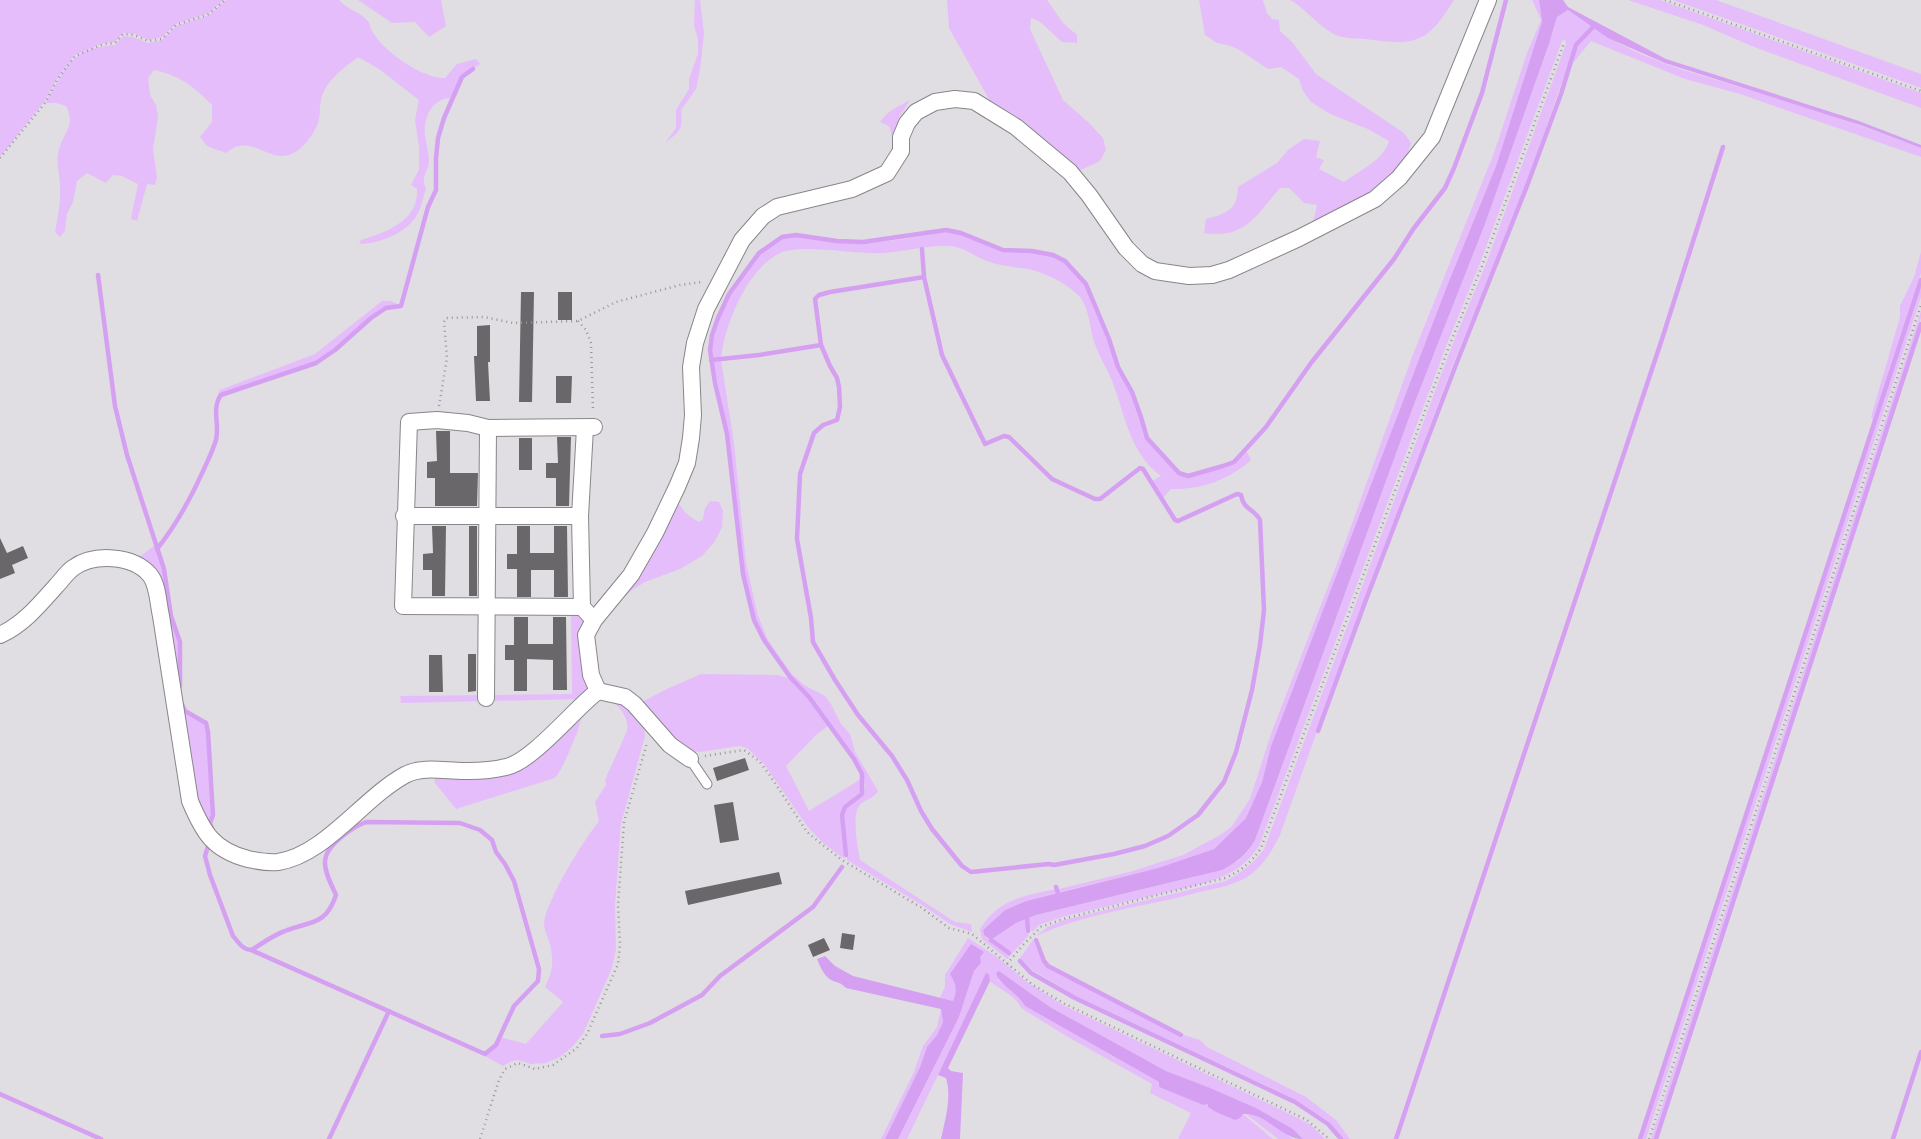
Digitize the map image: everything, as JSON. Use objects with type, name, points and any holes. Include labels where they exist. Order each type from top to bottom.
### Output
[{"type":"street","points":[[598,691],[591,674],[586,635],[594,620],[631,575],[655,534],[677,487],[687,463],[693,415],[691,367],[695,343],[706,309],[742,240],[763,216],[777,207],[852,190],[887,173],[901,152],[901,137],[916,112],[936,102],[955,99],[974,101],[1016,127],[1070,172],[1089,195],[1126,248],[1142,264],[1156,271],[1189,276],[1229,270],[1375,199],[1400,178],[1432,136],[1488,0]]},
{"type":"street","points":[[582,607],[403,606],[404,516],[409,422],[437,420],[468,422],[488,428],[590,427],[580,516],[582,607],[594,620]]},
{"type":"street","points":[[486,698],[488,428]]},
{"type":"street","points":[[404,516],[580,516]]},
{"type":"street","points":[[0,635],[12,630],[29,616],[73,568],[87,561],[124,558],[139,565],[151,576],[155,585],[190,801],[199,823],[209,838],[220,848],[238,856],[259,861],[276,862],[303,854],[405,775],[419,770],[468,771],[508,767],[530,754],[587,699],[598,691],[625,697],[634,704],[670,745],[690,760]]},
{"type":"lane","points":[[690,760],[707,784]]},
{"type":"path","points":[[0,158],[45,103],[57,80],[75,56],[104,44],[115,43],[123,34],[148,41],[162,39],[176,26],[209,14],[225,0]]},
{"type":"path","points":[[1665,0],[1921,91]]},
{"type":"path","points":[[1007,964],[1041,927],[1063,919],[1224,878],[1246,866],[1261,848],[1450,344],[1482,266],[1564,43]]},
{"type":"path","points":[[437,420],[448,358],[444,322],[446,318],[484,317],[513,323],[578,322],[616,302],[696,282],[719,283]]},
{"type":"path","points":[[1649,1139],[1921,305]]},
{"type":"path","points":[[578,322],[586,330],[590,343],[590,427]]},
{"type":"path","points":[[480,1139],[499,1080],[505,1069],[518,1063],[535,1069],[553,1065],[577,1048],[586,1034],[618,964],[620,945],[618,906],[624,822],[648,738],[646,719]]},
{"type":"path","points":[[690,760],[730,751],[744,750],[758,761],[769,774],[807,832],[842,860],[922,908],[949,928],[972,934],[1007,964],[1065,1004],[1308,1120],[1329,1139]]},
{"type":"shaded area","points":[[0,0],[224,0],[209,13],[176,24],[162,37],[149,40],[135,34],[123,33],[115,42],[104,43],[75,55],[57,79],[44,102],[0,157]]},
{"type":"shaded area","points":[[226,0],[339,0],[367,20],[377,39],[394,55],[425,73],[445,78],[457,64],[476,59],[480,64],[461,76],[451,98],[439,101],[430,110],[425,128],[429,155],[424,178],[426,188],[419,211],[402,231],[376,242],[359,244],[361,240],[399,224],[413,209],[417,189],[411,185],[419,170],[419,147],[415,120],[419,100],[379,69],[358,57],[337,74],[324,90],[318,123],[304,146],[289,155],[281,156],[247,146],[232,148],[226,153],[207,146],[200,137],[212,122],[212,105],[199,92],[186,83],[172,75],[154,70],[148,78],[150,95],[156,105],[158,117],[153,149],[157,178],[155,185],[147,184],[137,221],[131,219],[138,184],[122,176],[113,175],[106,183],[87,173],[77,181],[73,202],[67,214],[65,231],[60,237],[55,232],[60,197],[58,154],[70,120],[66,106],[56,103],[45,103],[66,67],[75,58],[88,50],[115,45],[123,36],[133,37],[148,43],[162,40],[176,26],[209,15]]},
{"type":"shaded area","points":[[358,0],[441,0],[446,26],[429,37],[415,22],[392,23]]},
{"type":"shaded area","points":[[695,0],[700,0],[704,33],[696,89],[681,110],[681,126],[679,130],[665,143],[676,128],[676,110],[689,89],[689,79],[698,54],[698,39],[694,26]]},
{"type":"shaded area","points":[[947,0],[1047,0],[1063,23],[1077,35],[1077,43],[1062,42],[1039,21],[1031,18],[1030,29],[1063,100],[1103,138],[1106,150],[1100,161],[1077,172],[995,110],[949,28]]},
{"type":"shaded area","points":[[1199,0],[1263,0],[1267,13],[1272,19],[1279,20],[1280,31],[1293,43],[1316,74],[1404,133],[1411,143],[1405,162],[1384,187],[1312,227],[1317,205],[1304,203],[1289,188],[1280,188],[1256,216],[1240,229],[1218,234],[1204,233],[1206,219],[1224,213],[1233,206],[1236,201],[1238,187],[1277,163],[1289,149],[1304,139],[1320,141],[1316,157],[1324,160],[1319,169],[1344,182],[1376,160],[1382,154],[1389,141],[1368,129],[1330,114],[1311,102],[1303,91],[1299,79],[1281,67],[1268,69],[1238,49],[1217,43],[1205,35]]},
{"type":"shaded area","points":[[1290,0],[1454,0],[1436,26],[1427,34],[1418,39],[1397,42],[1348,38],[1335,35]]},
{"type":"shaded area","points":[[1532,0],[1539,0],[1542,22],[1496,166],[1447,286],[1271,746],[1262,782],[1246,818],[1214,849],[1158,868],[1060,892],[1059,889],[1133,871],[1183,855],[1222,834],[1232,826],[1250,799],[1272,731],[1345,543],[1412,357],[1494,153],[1527,53],[1541,20]]},
{"type":"shaded area","points":[[1539,0],[1563,0],[1568,7],[1666,59],[1859,121],[1921,145],[1921,148],[1863,126],[1665,63],[1608,38],[1568,10],[1557,17],[1485,224],[1413,407],[1255,840],[1241,858],[1222,870],[1036,915],[1016,923],[991,940],[984,935],[983,930],[1005,910],[1026,901],[1158,868],[1214,849],[1246,818],[1262,782],[1271,746],[1447,286],[1496,166],[1542,22]]},
{"type":"shaded area","points":[[1628,0],[1660,0],[1921,93],[1921,108],[1754,47],[1703,25]]},
{"type":"shaded area","points":[[1673,0],[1716,0],[1921,74],[1921,88]]},
{"type":"shaded area","points":[[1568,10],[1591,26],[1575,45],[1525,187],[1454,362],[1362,605],[1280,835],[1272,849],[1256,870],[1236,883],[1095,916],[1036,936],[1049,926],[1064,920],[1226,881],[1247,867],[1264,849],[1453,343],[1486,264],[1566,44],[1565,40],[1562,41],[1479,266],[1447,344],[1259,846],[1248,860],[1235,870],[1205,883],[1062,917],[1039,925],[1032,932],[1027,920],[1025,931],[1029,935],[1007,959],[982,939],[980,929],[995,911],[1013,900],[1056,889],[1056,893],[1026,901],[1005,910],[983,930],[984,935],[1008,955],[1010,952],[993,939],[1016,923],[1036,915],[1194,877],[1238,861],[1255,840],[1413,407],[1485,224],[1557,17]]},
{"type":"shaded area","points":[[1594,28],[1613,40],[1655,60],[1806,107],[1921,148],[1921,157],[1740,94],[1685,79],[1591,41],[1573,63],[1577,48]]},
{"type":"shaded area","points":[[910,100],[899,117],[892,161],[884,165],[892,150],[893,142],[889,126],[880,122],[890,112]]},
{"type":"shaded area","points":[[946,232],[961,234],[1003,251],[1032,252],[1052,256],[1064,262],[1085,285],[1117,368],[1131,393],[1146,439],[1178,474],[1188,478],[1224,467],[1235,463],[1246,450],[1251,460],[1224,478],[1203,486],[1171,489],[1163,498],[1152,481],[1161,476],[1150,467],[1135,445],[1112,381],[1093,338],[1085,305],[1078,295],[1061,282],[1041,273],[992,263],[956,247],[930,247],[885,253],[801,249],[780,253],[757,271],[748,284],[727,329],[721,358],[712,359],[717,327],[724,308],[745,271],[771,244],[784,238],[803,236],[863,243]]},
{"type":"shaded area","points":[[1921,252],[1921,273],[1873,420],[1871,417],[1900,317],[1900,306],[1914,277]]},
{"type":"shaded area","points":[[1921,286],[1921,297],[1646,1139],[1642,1139]]},
{"type":"shaded area","points":[[382,301],[391,301],[400,305],[386,307],[370,317],[335,350],[315,362],[220,394],[215,401],[220,390],[315,354]]},
{"type":"shaded area","points":[[1921,311],[1921,318],[1654,1139],[1651,1139]]},
{"type":"shaded area","points":[[721,360],[734,443],[746,563],[758,616],[768,640],[791,673],[804,685],[825,696],[831,704],[841,724],[850,734],[855,752],[878,791],[857,809],[856,831],[860,860],[955,922],[971,924],[972,932],[950,924],[847,860],[843,815],[846,807],[863,795],[865,787],[863,774],[855,759],[809,696],[791,677],[765,639],[755,619],[744,574],[728,434],[713,361]]},
{"type":"shaded area","points":[[675,496],[684,511],[699,522],[703,519],[705,508],[710,501],[719,502],[723,511],[722,527],[715,541],[702,556],[680,569],[645,582],[632,590],[598,620]]},
{"type":"shaded area","points":[[155,545],[163,570],[170,617],[179,643],[180,702],[184,712],[205,724],[207,732],[211,815],[209,823],[200,822],[163,613],[137,559]]},
{"type":"shaded area","points":[[571,610],[589,620],[591,691],[582,699],[401,703],[400,696],[572,694]]},
{"type":"shaded area","points":[[701,674],[777,675],[789,678],[808,697],[828,726],[817,734],[786,766],[809,811],[861,779],[861,793],[844,806],[841,814],[845,855],[843,858],[822,842],[807,826],[764,764],[747,748],[739,746],[700,752],[685,750],[640,703]]},
{"type":"shaded area","points":[[612,696],[643,722],[645,736],[621,824],[615,905],[616,949],[612,968],[583,1034],[572,1047],[560,1057],[546,1063],[531,1064],[518,1060],[503,1066],[485,1056],[497,1045],[500,1037],[526,1044],[563,1002],[545,987],[550,974],[552,957],[544,923],[559,885],[575,856],[599,821],[595,802],[606,785],[605,780],[627,731],[626,720],[621,710],[611,702],[606,700],[596,702],[583,717],[562,768],[555,778],[456,809],[435,783],[434,773],[492,773],[592,700]]},
{"type":"shaded area","points":[[968,938],[997,957],[1027,982],[1063,1005],[1300,1119],[1311,1125],[1325,1139],[1303,1139],[1293,1129],[1256,1108],[1166,1071],[1050,1007],[1015,982],[997,979],[1021,999],[1025,1006],[1159,1082],[1159,1087],[1203,1105],[1208,1104],[1230,1118],[1243,1114],[1273,1139],[1178,1139],[1191,1113],[1150,1093],[1152,1084],[1021,1008],[1015,999],[990,981],[989,974],[987,973],[907,1139],[898,1139],[959,1017],[974,971],[981,963],[955,982],[957,992],[953,1001],[940,998],[945,986],[945,975]]},
{"type":"shaded area","points":[[1033,940],[1043,963],[1047,967],[1182,1038],[1184,1035],[1200,1040],[1207,1047],[1306,1097],[1336,1120],[1350,1139],[1343,1139],[1328,1121],[1294,1099],[1074,995],[1032,970],[1020,958]]},
{"type":"shaded area","points":[[971,944],[984,952],[980,957],[981,963],[974,971],[959,1017],[898,1139],[885,1139],[920,1067],[927,1047],[937,1035],[943,1022],[941,1009],[846,988],[826,976],[817,959],[825,956],[835,966],[853,976],[953,1001],[956,987],[950,974]]},
{"type":"shaded area","points":[[999,971],[1050,1007],[1166,1071],[1256,1108],[1293,1129],[1303,1139],[1288,1135],[1259,1117],[1243,1114],[1235,1120],[1211,1109],[1208,1107],[1208,1104],[1203,1105],[1159,1087],[1159,1082],[1025,1006],[998,977],[996,973]]},
{"type":"shaded area","points":[[986,973],[989,974],[990,981],[948,1068],[951,1071],[963,1073],[960,1139],[941,1139],[947,1108],[948,1085],[946,1078],[938,1075]]},
{"type":"shaded area","points":[[941,1009],[943,1022],[937,1035],[927,1047],[920,1067],[885,1139],[881,1139],[914,1072],[923,1046],[937,1027]]},
{"type":"shaded area","points":[[1250,1113],[1270,1123],[1293,1139],[1278,1139],[1246,1114]]},
{"type":"building","points":[[521,292],[534,292],[532,402],[519,402]]},
{"type":"building","points":[[558,292],[572,292],[572,320],[558,320]]},
{"type":"building","points":[[490,325],[490,362],[488,362],[490,401],[476,401],[474,356],[477,356],[477,326]]},
{"type":"building","points":[[556,376],[572,376],[571,403],[556,403]]},
{"type":"building","points":[[436,431],[450,431],[450,473],[478,473],[477,506],[435,506],[435,478],[427,478],[427,462],[437,461]]},
{"type":"building","points":[[557,437],[571,437],[569,506],[556,506],[556,478],[546,478],[546,463],[558,463]]},
{"type":"building","points":[[519,438],[532,438],[532,470],[519,470]]},
{"type":"building","points":[[432,526],[446,526],[445,596],[432,596],[432,570],[423,570],[423,554],[433,553]]},
{"type":"building","points":[[469,526],[477,526],[477,596],[469,596]]},
{"type":"building","points":[[517,526],[530,526],[530,553],[554,553],[554,526],[567,526],[568,597],[554,597],[554,570],[531,570],[531,597],[517,597],[517,569],[507,569],[507,554],[517,554]]},
{"type":"building","points":[[0,538],[7,553],[23,546],[28,558],[12,565],[15,573],[0,579]]},
{"type":"building","points":[[514,617],[528,617],[528,644],[553,644],[553,617],[566,617],[567,690],[553,690],[553,660],[527,659],[527,691],[514,691],[514,660],[505,660],[505,645],[514,645]]},
{"type":"building","points":[[468,654],[476,654],[476,691],[468,692]]},
{"type":"building","points":[[429,655],[442,655],[443,692],[429,692]]},
{"type":"building","points":[[745,758],[749,770],[717,781],[713,768]]},
{"type":"building","points":[[733,802],[739,840],[720,843],[714,805]]},
{"type":"building","points":[[779,872],[782,884],[688,905],[685,891]]},
{"type":"building","points":[[842,933],[855,935],[853,950],[840,948]]},
{"type":"building","points":[[824,938],[830,950],[813,957],[808,945]]},
{"type":"waterway","points":[[846,855],[842,815],[845,807],[862,794],[862,774],[854,759],[809,697],[790,677],[764,640],[754,620],[743,574],[727,434],[715,383],[710,350],[712,335],[729,294],[759,253],[782,237],[796,235],[837,241],[863,242],[946,230],[961,233],[1003,250],[1032,251],[1053,255],[1065,261],[1086,284],[1109,339],[1118,367],[1132,392],[1147,438],[1179,473],[1188,476],[1223,466],[1234,462],[1266,427],[1311,363],[1394,259],[1414,228],[1445,188],[1482,93],[1506,0]]},
{"type":"waterway","points":[[1318,731],[1457,362],[1527,186],[1561,94],[1576,45],[1593,27]]},
{"type":"waterway","points":[[157,549],[183,510],[212,451],[217,434],[216,411],[221,395],[316,363],[335,350],[371,318],[386,308],[401,306],[428,207],[436,190],[438,138],[444,118],[462,77],[473,69]]},
{"type":"waterway","points":[[1396,1139],[1663,336],[1723,147]]},
{"type":"waterway","points":[[922,249],[924,277],[942,355],[985,444],[1004,436],[1009,437],[1052,479],[1095,499],[1100,499],[1140,468],[1143,469],[1175,520],[1178,521],[1237,494],[1241,495],[1244,504],[1260,520],[1264,610],[1252,690],[1236,752],[1224,782],[1198,815],[1168,836],[1145,846],[1054,865],[971,872],[962,866],[932,829],[921,811],[907,780],[892,756],[858,715],[813,642],[811,618],[797,539],[800,474],[814,433],[823,425],[837,420],[840,407],[837,378],[821,345],[815,299],[819,295],[830,292],[924,277]]},
{"type":"waterway","points":[[98,275],[115,406],[127,455],[164,569],[171,616],[180,642],[180,686]]},
{"type":"waterway","points":[[1640,1139],[1921,280]]},
{"type":"waterway","points":[[1656,1139],[1921,324]]},
{"type":"waterway","points":[[711,360],[759,355],[821,345]]},
{"type":"waterway","points":[[182,704],[185,711],[206,723],[213,815],[210,823],[212,829]]},
{"type":"waterway","points":[[208,846],[205,856],[210,875],[233,936],[243,947],[485,1054],[496,1045],[514,1006],[538,981],[539,969],[514,881],[496,852],[492,840],[480,830],[460,823],[366,822],[354,828],[335,843],[325,861],[326,870],[336,895],[327,912],[316,921],[272,937],[251,950]]},
{"type":"waterway","points":[[602,1036],[620,1034],[650,1023],[702,995],[720,976],[813,907],[842,867]]},
{"type":"waterway","points":[[1056,887],[1058,893]]},
{"type":"waterway","points":[[1027,918],[1028,931]]},
{"type":"waterway","points":[[991,940],[1009,953]]},
{"type":"waterway","points":[[1036,940],[1044,961],[1048,966],[1181,1035]]},
{"type":"waterway","points":[[1020,961],[1031,973],[1075,998],[1295,1102],[1328,1124],[1341,1139]]},
{"type":"waterway","points":[[329,1139],[389,1011]]},
{"type":"waterway","points":[[1893,1139],[1921,1052]]},
{"type":"waterway","points":[[0,1094],[101,1139]]}]
